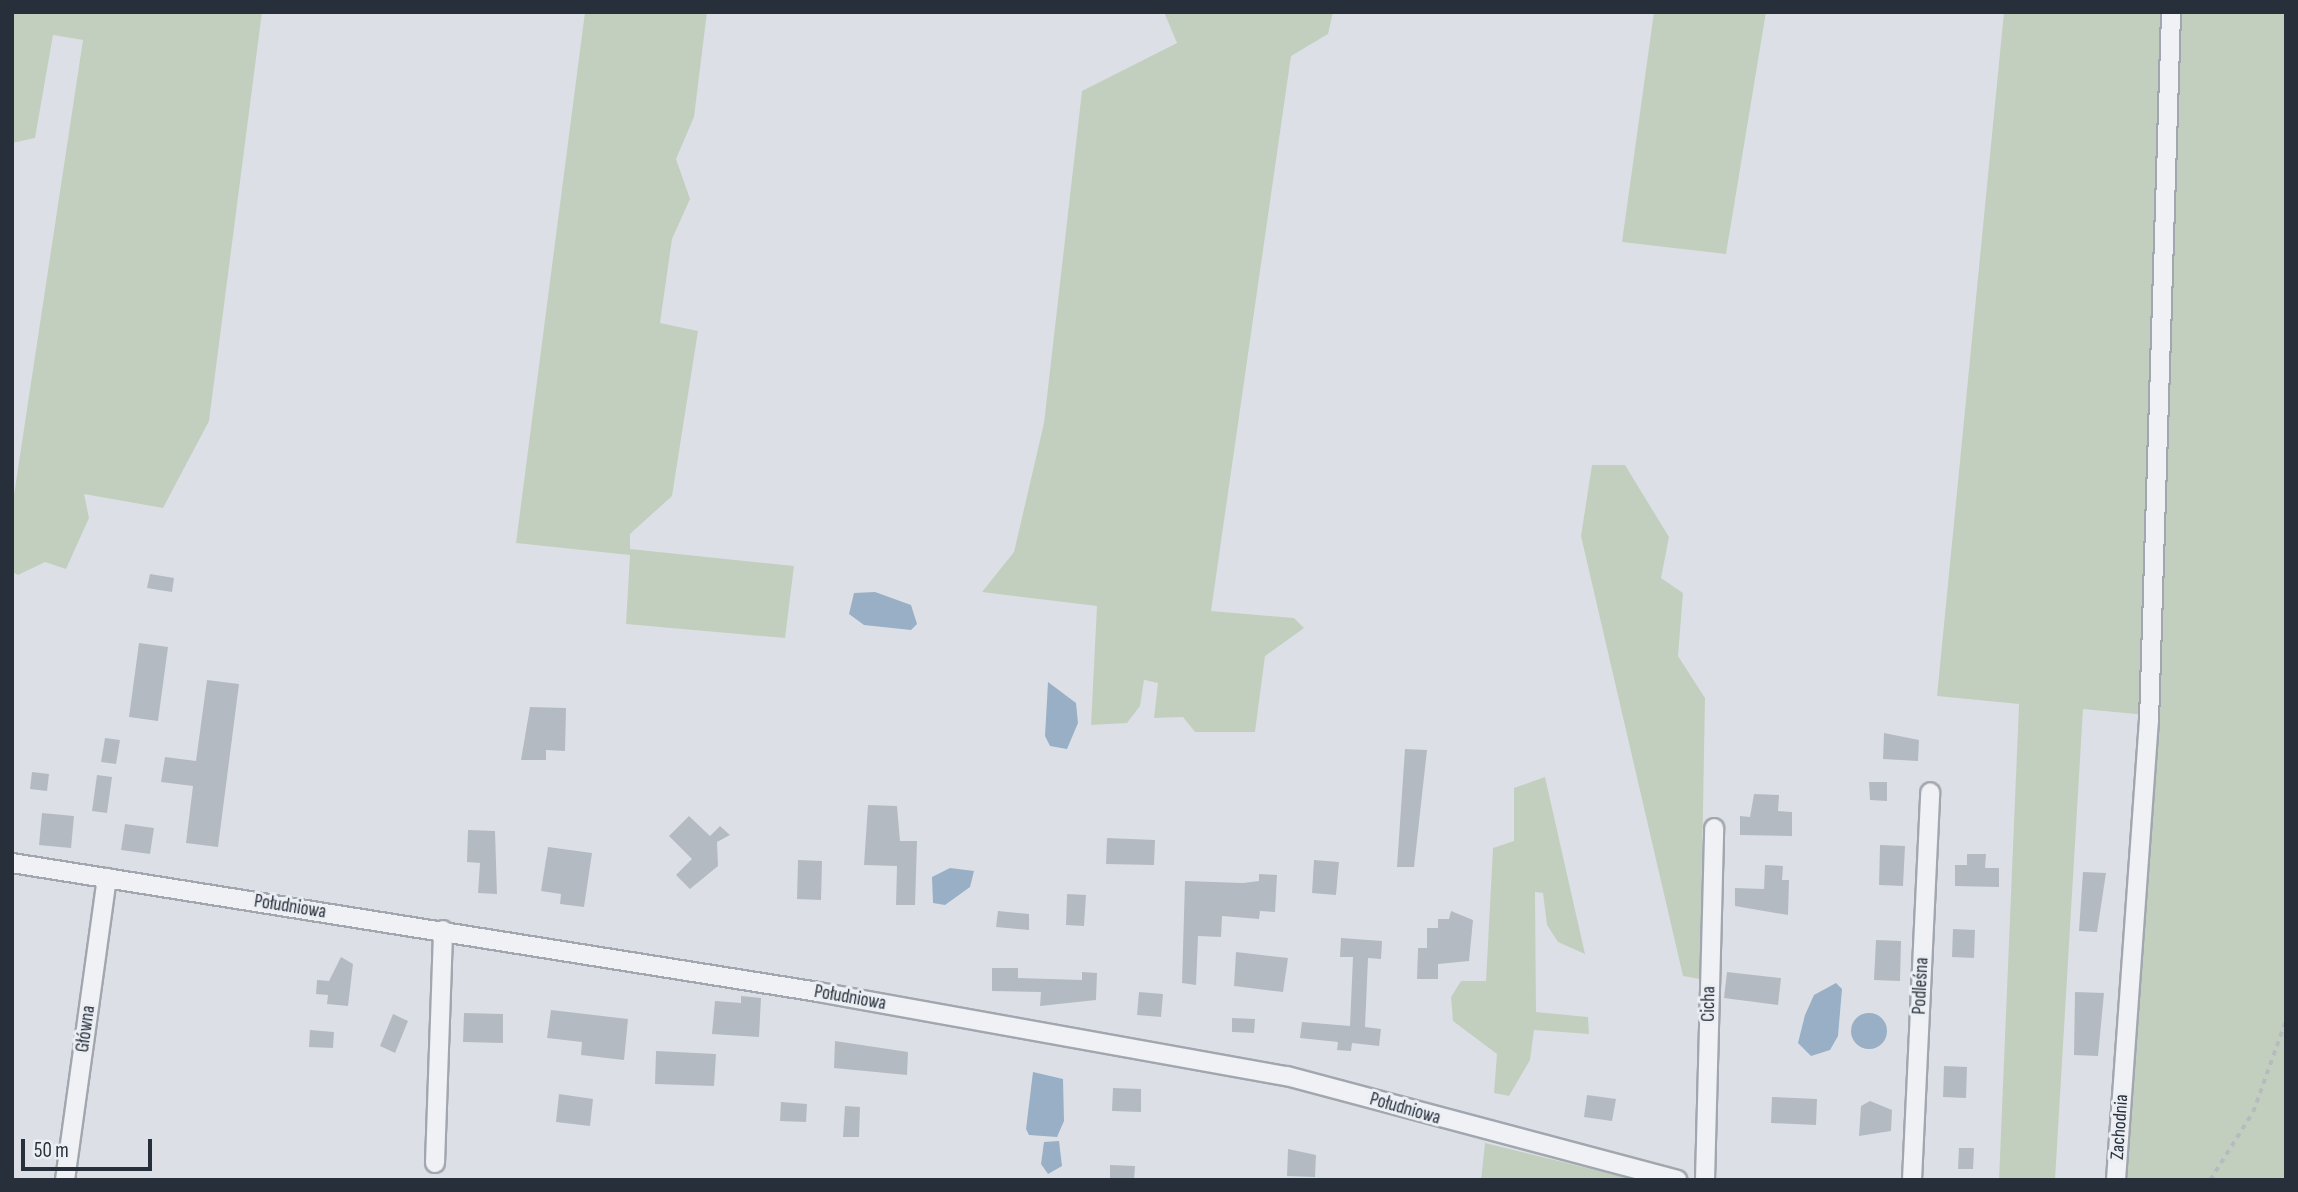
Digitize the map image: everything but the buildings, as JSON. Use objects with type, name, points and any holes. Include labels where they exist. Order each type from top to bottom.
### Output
[{"type":"street","name":"Zachodnia","points":[[2116,1180],[2149,721],[2171,12]]},
{"type":"street","name":"Podleśna","points":[[1912,1180],[1930,792]]},
{"type":"street","name":"Cicha","points":[[1705,1180],[1714,828]]},
{"type":"street","name":"Południowa","points":[[12,863],[443,930],[1287,1076],[1677,1180]]},
{"type":"street","name":"Główna","points":[[65,1180],[107,878]]},
{"type":"street","points":[[435,1163],[443,930]]},
{"type":"path","points":[[2210,1180],[2253,1112],[2286,1020]]},
{"type":"green space","points":[[12,12],[262,12],[209,421],[163,508],[84,494],[89,518],[66,569],[45,562],[18,575],[12,572],[12,508],[83,40],[53,35],[35,138],[12,143]]},
{"type":"green space","points":[[585,12],[707,12],[694,117],[676,159],[690,199],[672,239],[660,323],[698,331],[672,496],[630,534],[630,549],[794,566],[785,638],[626,624],[630,555],[516,543]]},
{"type":"green space","points":[[1164,12],[1333,12],[1328,34],[1291,56],[1211,611],[1294,618],[1304,628],[1265,656],[1255,732],[1195,732],[1183,717],[1154,718],[1158,683],[1144,680],[1140,706],[1127,723],[1091,725],[1097,606],[982,592],[1014,552],[1044,423],[1082,91],[1177,43]]},
{"type":"green space","points":[[1654,12],[1766,12],[1726,254],[1622,242]]},
{"type":"green space","points":[[2004,12],[2286,12],[2286,1180],[2127,1180],[2157,716],[2083,709],[2055,1180],[1999,1180],[2019,704],[1937,696]]},
{"type":"green space","points":[[1592,465],[1625,465],[1669,537],[1661,578],[1683,593],[1678,656],[1705,698],[1700,979],[1683,976],[1581,536]]},
{"type":"green space","points":[[1545,777],[1585,954],[1558,942],[1547,925],[1543,893],[1535,892],[1536,1012],[1588,1017],[1589,1034],[1534,1030],[1530,1060],[1509,1096],[1494,1093],[1497,1054],[1453,1021],[1451,997],[1461,981],[1486,981],[1493,848],[1514,841],[1514,788]]},
{"type":"green space","points":[[1485,1143],[1636,1180],[1481,1180]]},
{"type":"water","points":[[875,592],[911,605],[917,624],[911,630],[864,625],[849,614],[854,593]]},
{"type":"water","points":[[1048,682],[1076,703],[1078,723],[1067,749],[1050,746],[1045,736]]},
{"type":"water","points":[[950,868],[974,871],[970,887],[945,905],[933,903],[932,877]]},
{"type":"water","points":[[1836,983],[1842,989],[1838,1036],[1830,1050],[1811,1056],[1798,1043],[1805,1015],[1814,995]]},
{"type":"water","points":[[1869,1013],[1881,1019],[1887,1031],[1881,1043],[1869,1049],[1857,1043],[1851,1031],[1857,1019]]},
{"type":"water","points":[[1033,1072],[1063,1079],[1064,1121],[1057,1137],[1029,1135],[1026,1129]]},
{"type":"water","points":[[1059,1141],[1062,1166],[1048,1174],[1041,1164],[1044,1142]]}]
